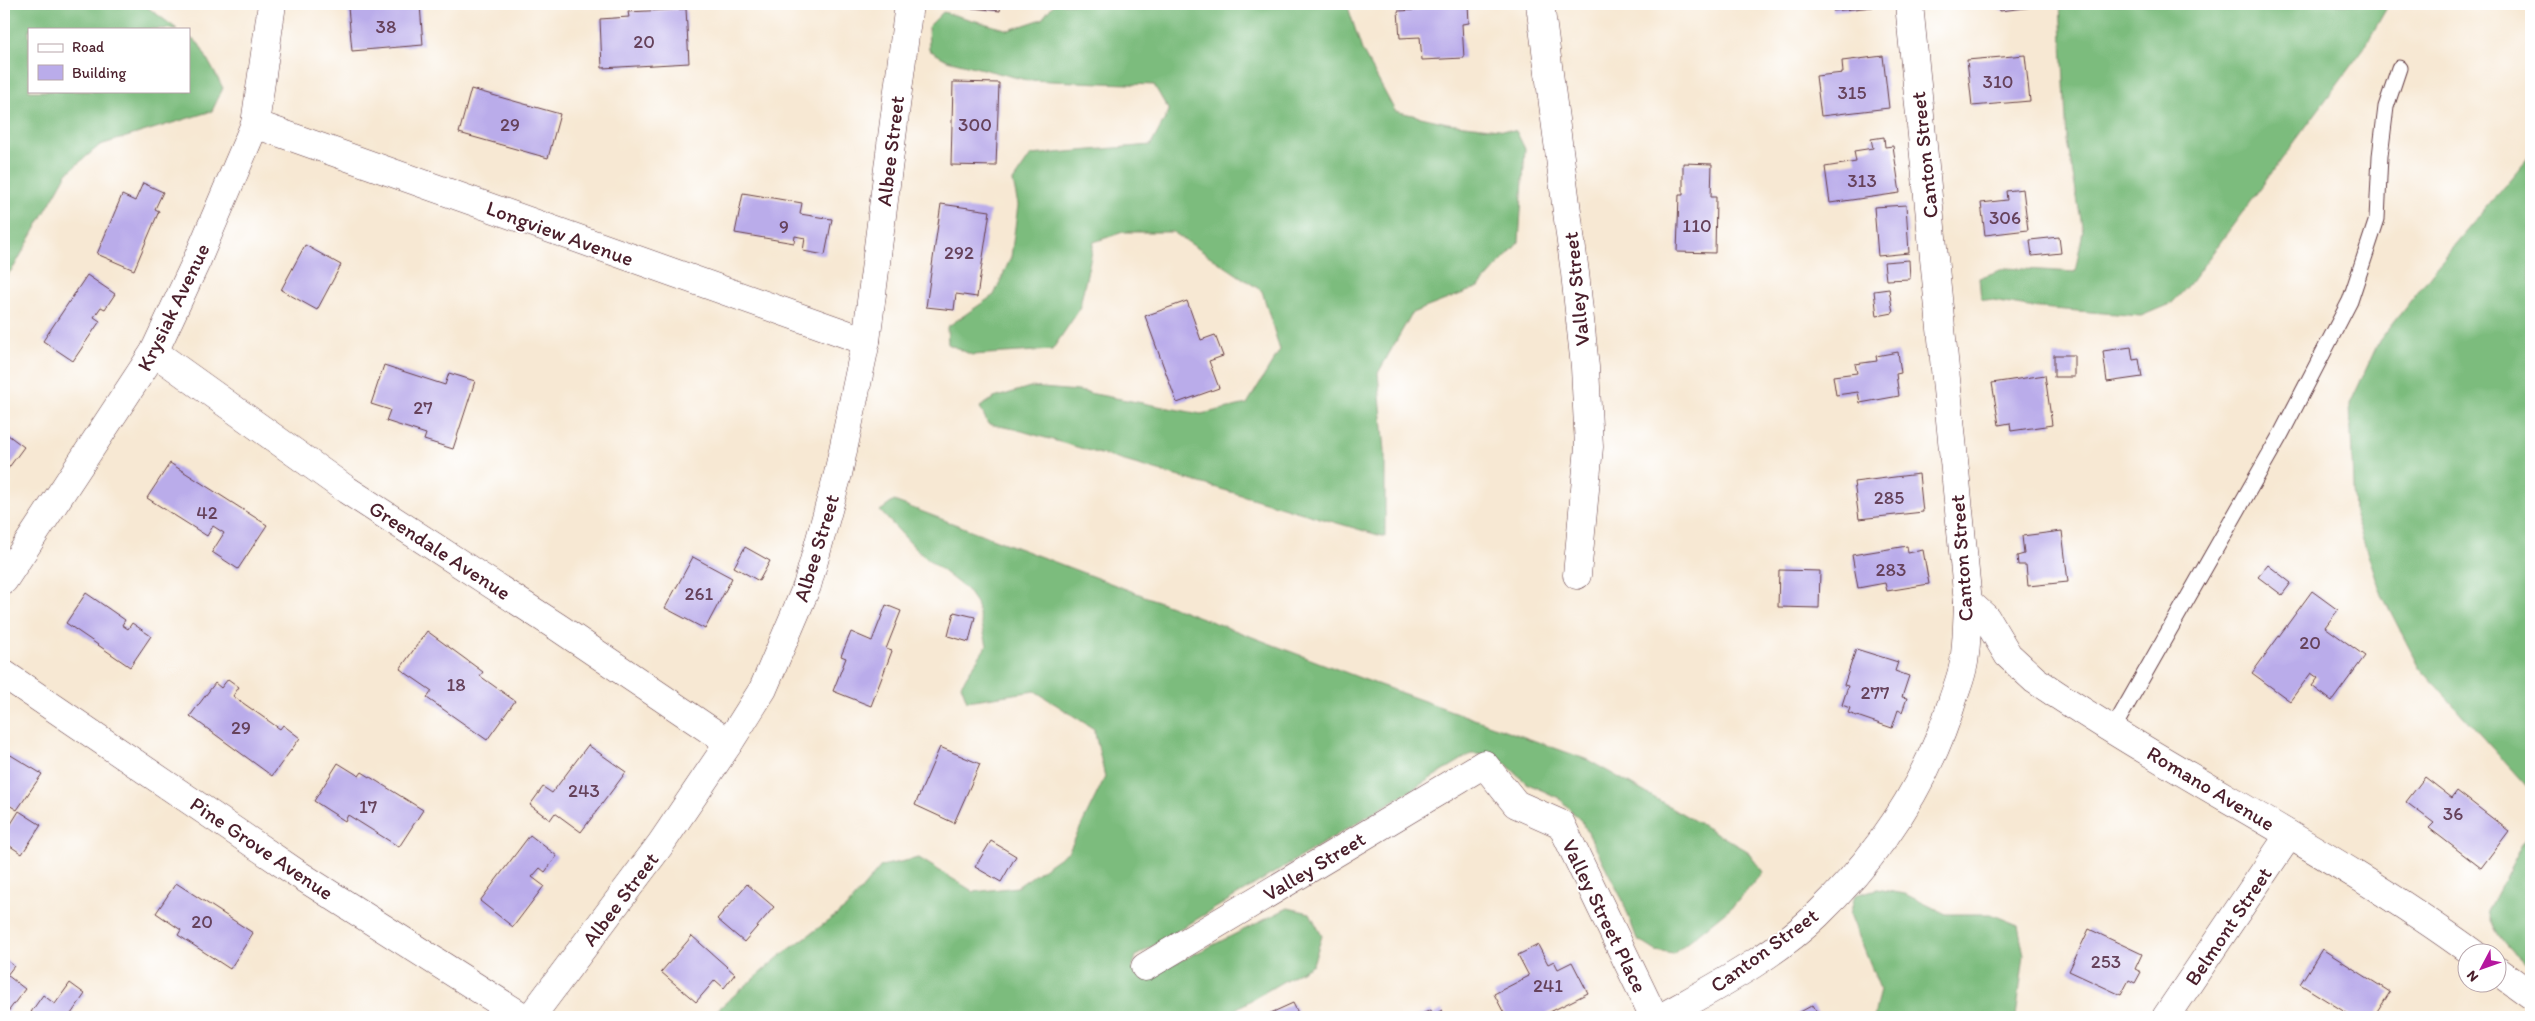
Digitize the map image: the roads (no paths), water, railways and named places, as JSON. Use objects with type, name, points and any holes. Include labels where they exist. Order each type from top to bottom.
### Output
[{"type":"street","name":"Krysiak Avenue","points":[[4,580],[154,352],[197,260],[255,124],[272,4]]},
{"type":"street","name":"Albee Street","points":[[531,1017],[660,845],[729,743],[763,688],[807,586],[838,474],[866,341],[909,4]]},
{"type":"street","name":"Valley Street","points":[[1540,4],[1585,367],[1589,447],[1577,575]]},
{"type":"street","name":"Canton Street","points":[[1662,1017],[1737,974],[1810,921],[1850,878],[1912,798],[1941,738],[1964,664],[1968,602],[1909,4]]},
{"type":"street","name":"Longview Avenue","points":[[255,124],[866,341]]},
{"type":"street","name":"Greendale Avenue","points":[[154,352],[347,490],[559,628],[729,743]]},
{"type":"street","name":"Romano Avenue","points":[[1968,602],[1986,618],[2008,655],[2035,680],[2289,835],[2460,944]]},
{"type":"street","name":"Pine Grove Avenue","points":[[4,674],[298,874],[523,1017]]},
{"type":"street","name":"Valley Street","points":[[1145,968],[1484,764]]},
{"type":"street","name":"Valley Street Place","points":[[1484,764],[1516,804],[1561,824],[1654,1017]]},
{"type":"street","name":"Belmont Street","points":[[2166,1017],[2289,835]]},
{"type":"street","points":[[2508,978],[2531,995]]},
{"type":"lane","points":[[2113,729],[2281,434],[2350,301],[2377,219],[2380,156],[2386,106],[2399,68]]}]
